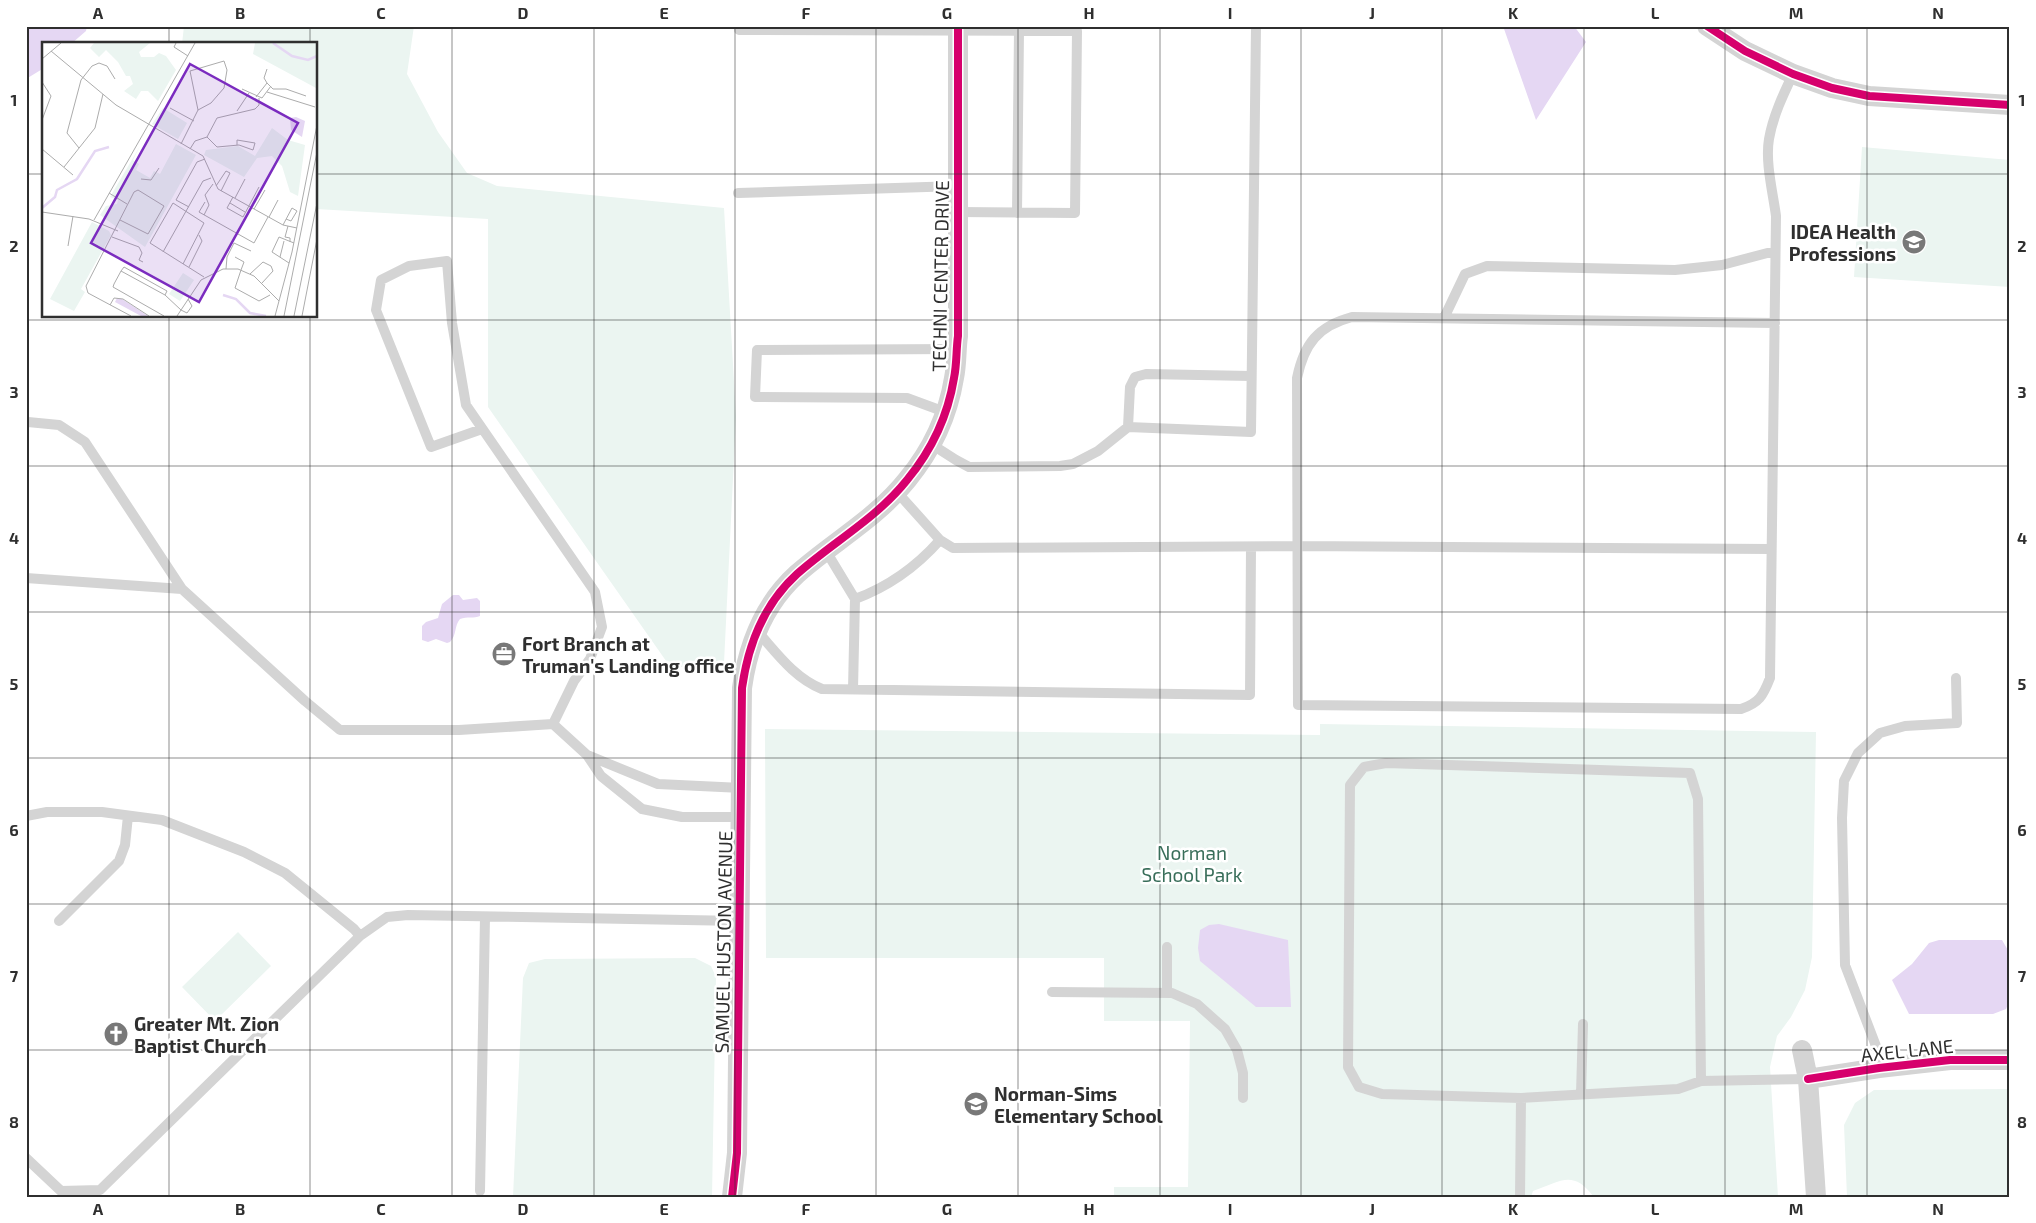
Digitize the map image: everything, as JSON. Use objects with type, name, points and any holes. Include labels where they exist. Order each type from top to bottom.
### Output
[{"type":"street","points":[[1707,26],[1745,51],[1793,74],[1832,88],[1869,96],[2010,105]]},
{"type":"street","name":"TECHNI CENTER DRIVE","points":[[742,688],[749,650],[767,611],[783,589],[797,574],[869,518],[897,492],[921,461],[931,444],[945,412],[954,376],[958,336],[958,29]]},
{"type":"street","name":"SAMUEL HUSTON AVENUE","points":[[732,1197],[736,1153],[742,818],[742,688]]},
{"type":"street","points":[[1802,1050],[1808,1079],[1816,1197]]},
{"type":"street","name":"AXEL LANE","points":[[1808,1079],[1884,1067],[1950,1060],[2010,1060]]},
{"type":"lane","points":[[931,444],[969,467],[1060,466],[1073,464],[1098,450],[1128,427],[1251,432],[1256,26]]},
{"type":"lane","points":[[739,30],[958,29],[1077,31],[1075,214],[958,212]]},
{"type":"lane","points":[[1017,212],[1019,31]]},
{"type":"lane","points":[[1774,322],[1352,317],[1336,321],[1320,332],[1301,358],[1297,378],[1298,705],[1741,709],[1755,704],[1765,690],[1770,678],[1776,216],[1770,173],[1769,141],[1775,112],[1793,74]]},
{"type":"lane","points":[[738,192],[958,186]]},
{"type":"lane","points":[[1444,318],[1465,274],[1487,266],[1676,270],[1722,265],[1775,251]]},
{"type":"lane","points":[[482,429],[431,447],[376,310],[381,280],[409,266],[447,261],[452,323],[466,405],[595,592],[602,627],[590,659],[574,681],[552,724]]},
{"type":"lane","points":[[945,412],[907,398],[755,397],[757,350],[956,349]]},
{"type":"lane","points":[[1128,427],[1130,387],[1135,377],[1146,374],[1251,376]]},
{"type":"lane","points":[[26,423],[59,424],[85,442],[182,589],[305,701],[340,730],[459,730],[552,724],[587,755],[601,776],[642,809],[682,817],[742,818]]},
{"type":"lane","points":[[897,492],[940,540],[953,548],[1297,546],[1771,549]]},
{"type":"lane","points":[[855,599],[874,592],[913,566],[940,540]]},
{"type":"lane","points":[[757,631],[792,670],[811,685],[822,689],[1250,695],[1251,547]]},
{"type":"lane","points":[[826,551],[855,599],[853,690]]},
{"type":"lane","points":[[26,578],[182,589]]},
{"type":"lane","points":[[1884,1067],[1845,965],[1842,818],[1844,781],[1858,753],[1880,733],[1906,726],[1957,723],[1956,678]]},
{"type":"lane","points":[[587,755],[658,784],[742,788]]},
{"type":"lane","points":[[1701,1081],[1698,799],[1690,773],[1386,763],[1364,768],[1350,785],[1348,1067],[1359,1087],[1382,1094],[1522,1098],[1678,1089],[1701,1081],[1808,1079]]},
{"type":"lane","points":[[26,816],[47,812],[102,812],[162,820],[244,852],[285,873],[354,929],[360,936]]},
{"type":"lane","points":[[59,921],[120,861],[126,845],[128,816]]},
{"type":"lane","points":[[26,1158],[61,1192],[69,1194],[94,1194],[100,1190],[360,936],[387,917],[408,915],[740,921]]},
{"type":"lane","points":[[480,1191],[485,917]]},
{"type":"lane","points":[[1167,946],[1167,993]]},
{"type":"lane","points":[[1052,992],[1172,993],[1197,1004],[1225,1029],[1237,1050],[1243,1073],[1243,1098]]},
{"type":"lane","points":[[1581,1094],[1583,1024]]},
{"type":"lane","points":[[1520,1197],[1522,1098]]},
{"type":"green space","points":[[184,26],[414,26],[407,74],[438,132],[467,173],[497,186],[724,208],[736,417],[724,663],[671,668],[488,407],[488,219],[318,209],[318,42],[182,42]]},
{"type":"green space","points":[[1862,147],[2010,160],[2010,287],[1854,277]]},
{"type":"green space","name":"Norman School Park","points":[[1320,724],[1816,732],[1812,957],[1805,990],[1791,1017],[1777,1036],[1770,1067],[1778,1197],[1594,1197],[1580,1183],[1566,1180],[1533,1191],[1531,1197],[1114,1197],[1114,1187],[1188,1187],[1190,1021],[1104,1021],[1104,958],[766,958],[765,729],[1320,735]]},
{"type":"green space","points":[[238,932],[271,966],[215,1021],[182,987]]},
{"type":"green space","points":[[695,958],[711,966],[716,977],[712,1197],[513,1197],[523,978],[529,963],[545,959]]},
{"type":"green space","points":[[2010,1089],[2010,1197],[1847,1197],[1844,1125],[1855,1103],[1874,1090]]},
{"type":"shaded area","points":[[26,26],[87,26],[86,31],[73,42],[42,42],[42,69],[26,79]]},
{"type":"shaded area","points":[[1503,26],[1574,26],[1586,42],[1536,120]]},
{"type":"shaded area","points":[[453,595],[459,595],[463,600],[477,598],[480,601],[480,616],[460,619],[450,642],[447,643],[436,639],[428,642],[422,640],[422,626],[426,622],[438,618],[442,604]]},
{"type":"shaded area","points":[[1219,924],[1288,940],[1291,1007],[1256,1007],[1200,961],[1198,948],[1200,930],[1209,925]]},
{"type":"shaded area","points":[[1939,940],[2002,940],[2009,952],[2010,1000],[2006,1009],[1993,1014],[1909,1014],[1892,980],[1912,964],[1929,943]]},
{"type":"cycle path","points":[[732,1197],[737,1153],[742,688],[748,656],[759,626],[775,598],[797,574],[869,518],[895,494],[924,457],[948,405],[955,373],[958,336],[958,26]]},
{"type":"cycle path","points":[[1707,26],[1745,51],[1793,74],[1832,88],[1869,96],[2010,105]]},
{"type":"cycle path","points":[[1808,1079],[1950,1060],[2010,1060]]},
{"type":"place","name":"IDEA Health Professions","points":[[1914,242]]},
{"type":"place","name":"Fort Branch at Truman's Landing office","points":[[504,654]]},
{"type":"place","name":"Greater Mt. Zion Baptist Church","points":[[116,1034]]},
{"type":"place","name":"Norman-Sims Elementary School","points":[[976,1104]]}]
